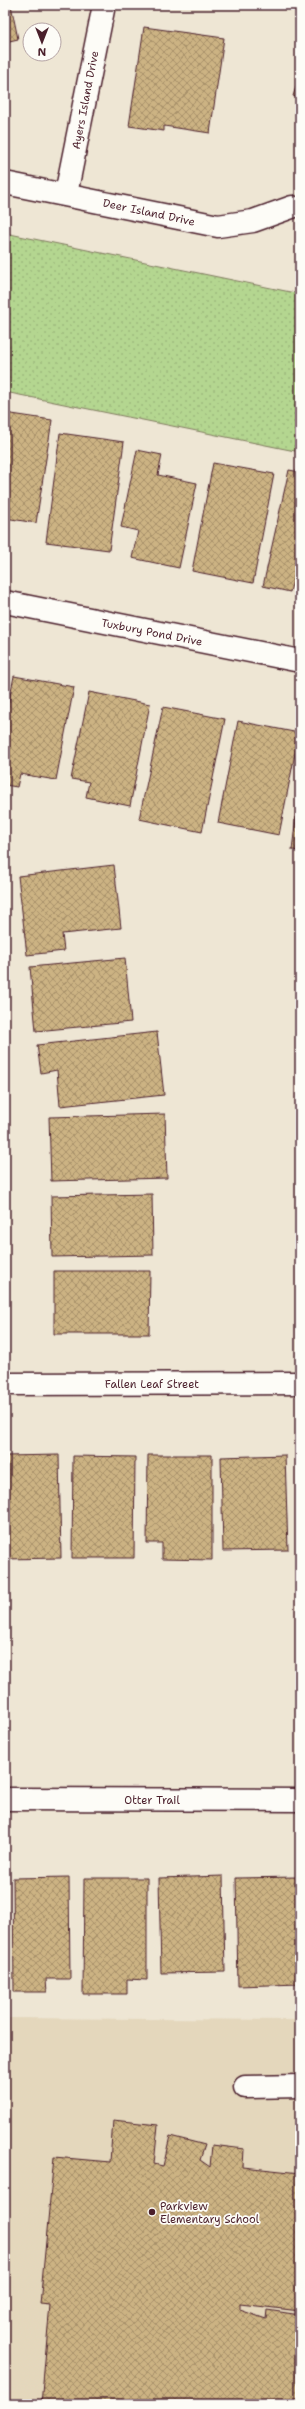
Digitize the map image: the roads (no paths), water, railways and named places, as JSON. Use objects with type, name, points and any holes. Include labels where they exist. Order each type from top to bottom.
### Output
[{"type":"street","name":"Ayers Island Drive","points":[[66,194],[104,5]]},
{"type":"street","name":"Deer Island Drive","points":[[5,183],[66,194],[218,226],[252,221],[292,207]]},
{"type":"street","name":"Tuxbury Pond Drive","points":[[5,602],[300,661]]},
{"type":"street","name":"Fallen Leaf Street","points":[[5,1384],[300,1383]]},
{"type":"street","name":"Otter Trail","points":[[5,1799],[300,1800]]},
{"type":"street","points":[[245,2087],[300,2086]]},
{"type":"place","name":"Parkview Elementary School","points":[[152,2212]]}]
